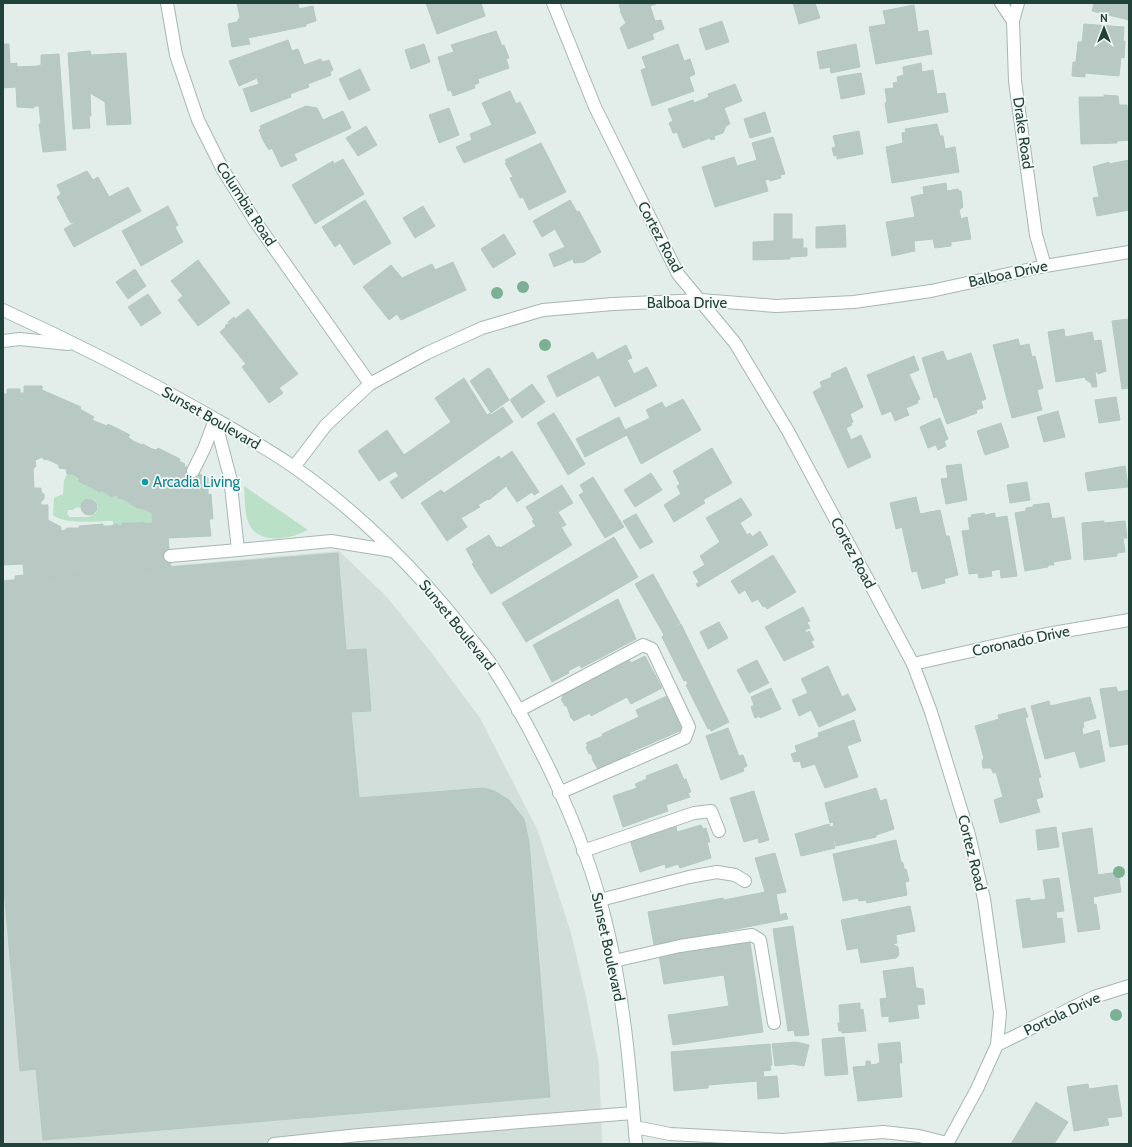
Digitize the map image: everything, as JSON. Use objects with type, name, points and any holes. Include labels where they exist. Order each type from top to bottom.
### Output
[{"type":"street","name":"Columbia Road","points":[[167,3],[176,55],[198,120],[223,170],[255,221],[370,384]]},
{"type":"street","name":"Cortez Road","points":[[553,3],[595,107],[678,274],[735,343],[788,431],[913,664],[931,712],[967,827],[984,898],[1000,1013],[997,1045],[977,1089],[947,1144]]},
{"type":"street","name":"Drake Road","points":[[1002,3],[1013,22],[1015,81],[1036,234],[1045,266]]},
{"type":"street","points":[[1013,22],[1018,3]]},
{"type":"street","name":"Balboa Drive","points":[[294,467],[326,425],[370,384],[427,354],[482,328],[542,310],[613,304],[701,300],[776,306],[854,302],[931,291],[1045,266],[1129,252]]},
{"type":"street","name":"Sunset Boulevard","points":[[3,310],[76,345],[161,389],[294,467],[339,503],[393,551],[448,609],[491,664],[518,711],[560,793],[583,851],[600,900],[614,961],[625,1031],[636,1144]]},
{"type":"street","points":[[3,342],[20,339],[76,345]]},
{"type":"street","points":[[193,471],[204,449],[215,420]]},
{"type":"street","points":[[215,420],[230,477],[238,550]]},
{"type":"street","points":[[170,556],[331,541],[393,551]]},
{"type":"street","name":"Coronado Drive","points":[[913,664],[1047,634],[1129,620]]},
{"type":"street","points":[[518,711],[643,645],[652,649],[689,727],[685,738],[560,793]]},
{"type":"street","points":[[583,851],[694,813],[711,811],[719,831]]},
{"type":"street","points":[[600,900],[689,877],[717,872],[734,875],[744,881]]},
{"type":"street","points":[[614,961],[680,946],[752,935],[760,940],[774,1023]]},
{"type":"street","name":"Portola Drive","points":[[997,1045],[1094,997],[1129,986]]},
{"type":"street","points":[[274,1144],[330,1141],[633,1113]]},
{"type":"street","points":[[635,1126],[670,1134],[783,1140],[883,1132],[919,1136],[947,1144]]},
{"type":"shaded area","points":[[339,551],[387,597],[431,652],[480,718],[538,831],[571,933],[586,997],[599,1064],[602,1144],[3,1144],[3,580]]},
{"type":"green space","points":[[67,474],[73,474],[80,479],[78,481],[101,490],[111,497],[117,495],[118,498],[123,499],[137,508],[141,508],[152,513],[153,523],[123,523],[121,526],[113,524],[113,521],[81,522],[58,518],[53,515],[54,498],[63,494],[64,481]],"holes":[[[89,498],[95,500],[98,506],[96,513],[89,517],[70,517],[67,514],[68,510],[73,510],[77,507],[81,508],[83,502]]]},
{"type":"green space","points":[[244,486],[308,530],[286,538],[269,538],[255,532],[248,522],[245,506]]},
{"type":"building","points":[[237,3],[298,3],[299,9],[313,6],[316,21],[306,24],[306,26],[248,38],[250,44],[232,47],[228,24],[237,22],[240,17]]},
{"type":"building","points":[[426,3],[481,3],[485,16],[437,34]]},
{"type":"building","points":[[623,3],[658,3],[650,6],[655,21],[661,20],[664,29],[652,34],[654,39],[628,49],[620,28],[626,23],[620,11],[619,5]]},
{"type":"building","points":[[793,3],[815,3],[820,18],[799,24]]},
{"type":"building","points":[[1094,3],[1129,3],[1129,20],[1092,11]]},
{"type":"building","points":[[914,5],[918,32],[928,30],[932,54],[876,64],[869,27],[886,24],[883,11]]},
{"type":"building","points":[[722,21],[729,42],[706,50],[699,29]]},
{"type":"building","points":[[1084,24],[1124,27],[1124,58],[1121,57],[1119,76],[1085,73],[1085,77],[1072,76],[1073,62],[1076,62],[1078,42],[1082,42]]},
{"type":"building","points":[[496,31],[509,58],[506,59],[509,68],[478,79],[479,83],[474,85],[475,88],[453,96],[451,90],[448,91],[438,57],[454,52],[451,45]]},
{"type":"building","points":[[288,40],[292,51],[298,49],[304,65],[321,59],[322,62],[329,60],[333,70],[330,72],[331,75],[308,84],[309,87],[290,94],[291,97],[251,112],[243,89],[259,84],[257,78],[239,86],[229,61]]},
{"type":"building","points":[[3,44],[9,44],[10,64],[17,63],[17,67],[38,66],[41,65],[41,55],[59,54],[66,150],[43,152],[39,124],[41,124],[39,106],[34,106],[34,108],[17,107],[16,87],[3,88]]},
{"type":"building","points":[[424,44],[430,62],[411,69],[405,50]]},
{"type":"building","points":[[678,44],[684,61],[690,59],[695,74],[689,77],[694,91],[652,106],[641,70],[646,68],[642,57]]},
{"type":"building","points":[[856,44],[860,67],[831,73],[830,67],[820,69],[817,52]]},
{"type":"building","points":[[90,51],[91,55],[126,53],[131,124],[107,125],[105,102],[90,93],[90,128],[73,129],[68,53]]},
{"type":"building","points":[[921,63],[922,72],[933,70],[937,94],[945,93],[948,112],[888,123],[885,103],[887,102],[885,89],[894,88],[893,83],[898,82],[897,77],[904,75],[903,67]]},
{"type":"building","points":[[360,69],[370,90],[349,100],[339,79]]},
{"type":"building","points":[[861,73],[865,94],[841,99],[837,77]]},
{"type":"building","points":[[735,84],[742,101],[724,108],[730,124],[726,126],[723,133],[714,136],[715,139],[711,140],[710,138],[683,148],[677,132],[673,133],[669,123],[673,121],[668,109],[693,100],[694,103],[709,97],[708,94]]},
{"type":"building","points":[[510,91],[516,104],[520,102],[536,133],[464,163],[456,147],[472,140],[470,134],[492,125],[482,103]]},
{"type":"building","points":[[1104,95],[1118,96],[1119,105],[1127,105],[1129,140],[1117,141],[1117,143],[1081,144],[1079,97],[1104,97]]},
{"type":"building","points":[[306,106],[317,108],[323,120],[343,111],[351,128],[294,154],[297,160],[281,167],[272,148],[269,150],[263,140],[259,130],[261,128],[260,126]]},
{"type":"building","points":[[449,108],[459,135],[439,143],[429,115]]},
{"type":"building","points":[[765,112],[771,132],[750,138],[744,119]]},
{"type":"building","points":[[937,124],[940,136],[943,136],[945,149],[955,147],[959,172],[892,183],[886,147],[903,143],[902,133],[906,132],[905,129]]},
{"type":"building","points":[[366,126],[377,145],[358,156],[346,138]]},
{"type":"building","points":[[859,131],[863,154],[837,159],[837,155],[834,156],[832,148],[836,147],[833,136]]},
{"type":"building","points":[[773,137],[785,174],[780,175],[781,178],[770,181],[769,179],[765,180],[768,191],[715,207],[702,167],[734,157],[737,166],[757,160],[752,143]]},
{"type":"building","points":[[541,143],[566,192],[529,210],[523,197],[520,198],[510,178],[513,177],[505,163],[507,163],[505,160]]},
{"type":"building","points":[[343,159],[364,194],[315,224],[292,185],[333,161],[334,164]]},
{"type":"building","points":[[1129,160],[1129,210],[1097,216],[1093,198],[1099,197],[1093,167],[1109,162],[1109,164]]},
{"type":"building","points":[[87,171],[93,180],[98,177],[109,197],[128,187],[141,211],[74,247],[64,229],[76,221],[71,223],[66,215],[70,211],[66,214],[57,197],[61,194],[57,185]]},
{"type":"building","points":[[946,183],[947,191],[958,189],[961,191],[963,207],[959,210],[961,219],[967,217],[971,239],[951,242],[951,246],[935,248],[933,239],[914,241],[915,251],[892,256],[886,222],[915,217],[911,197],[924,194],[923,187]]},
{"type":"building","points":[[365,200],[391,243],[354,265],[340,243],[335,247],[322,227]]},
{"type":"building","points":[[570,200],[577,212],[579,211],[601,252],[584,262],[574,263],[573,259],[554,267],[549,254],[565,247],[555,229],[542,237],[533,221]]},
{"type":"building","points":[[168,206],[178,225],[175,227],[183,242],[141,266],[122,231]]},
{"type":"building","points":[[423,206],[435,226],[415,238],[403,218]]},
{"type":"building","points":[[774,214],[792,214],[792,239],[803,239],[803,248],[807,248],[807,256],[790,257],[790,259],[753,260],[753,242],[774,241]]},
{"type":"building","points":[[845,225],[846,247],[816,248],[816,227]]},
{"type":"building","points":[[504,234],[516,254],[493,268],[481,249]]},
{"type":"building","points":[[198,260],[230,303],[198,326],[178,300],[183,296],[171,281]]},
{"type":"building","points":[[453,262],[466,290],[401,320],[397,314],[389,320],[363,287],[391,265],[402,278],[432,264],[435,270]]},
{"type":"building","points":[[135,269],[146,286],[128,299],[116,282]]},
{"type":"building","points":[[148,294],[161,313],[141,326],[128,307]]},
{"type":"building","points":[[248,309],[298,374],[279,388],[283,393],[269,403],[242,367],[246,364],[220,332],[226,327],[225,326],[227,324],[230,325],[228,322],[234,317],[235,319]]},
{"type":"building","points":[[1129,319],[1129,388],[1122,389],[1112,321]]},
{"type":"building","points":[[1064,329],[1065,337],[1092,332],[1094,341],[1101,340],[1106,371],[1098,374],[1098,372],[1095,372],[1097,387],[1092,387],[1091,383],[1086,380],[1085,377],[1056,382],[1048,332]]},
{"type":"building","points":[[1018,339],[1020,346],[1029,344],[1032,357],[1035,356],[1043,388],[1037,390],[1042,410],[1012,418],[993,345]]},
{"type":"building","points":[[626,345],[632,358],[627,360],[634,374],[647,367],[657,386],[615,407],[599,375],[557,397],[547,376],[593,352],[597,360]]},
{"type":"building","points":[[943,351],[947,361],[971,353],[986,399],[981,401],[983,408],[976,410],[977,413],[947,424],[937,397],[934,398],[922,358]]},
{"type":"building","points":[[914,356],[919,370],[909,374],[920,399],[917,401],[918,403],[906,408],[909,415],[895,421],[891,411],[882,415],[867,375]]},
{"type":"building","points":[[846,367],[863,407],[850,414],[853,422],[851,423],[852,425],[846,428],[851,440],[861,435],[871,457],[848,468],[813,392],[822,387],[820,382],[832,377],[831,374]]},
{"type":"building","points":[[488,368],[509,400],[491,413],[470,381]]},
{"type":"building","points":[[464,378],[487,415],[490,413],[491,415],[503,407],[513,422],[402,499],[390,482],[399,476],[395,471],[379,481],[358,451],[387,430],[404,455],[451,422],[435,398]]},
{"type":"building","points":[[532,384],[545,402],[522,418],[510,400]]},
{"type":"building","name":"Arcadia Living","points":[[24,386],[42,386],[42,390],[81,407],[80,409],[94,417],[92,420],[107,426],[108,424],[130,435],[128,437],[133,441],[152,449],[157,450],[158,448],[180,459],[179,461],[185,464],[184,466],[208,478],[208,495],[211,494],[213,519],[209,519],[211,536],[168,538],[171,567],[15,580],[15,576],[24,575],[23,564],[3,565],[3,394],[7,394],[7,389],[20,389],[20,393],[24,393]],"holes":[[[43,457],[43,459],[59,465],[59,468],[66,469],[67,474],[73,474],[80,479],[78,481],[100,492],[101,490],[111,497],[117,495],[118,498],[123,499],[137,508],[141,508],[152,513],[153,523],[123,523],[121,526],[116,524],[111,526],[103,526],[103,524],[79,526],[79,528],[67,528],[61,531],[61,527],[48,520],[48,505],[41,505],[41,501],[44,499],[44,494],[41,492],[41,488],[34,488],[33,469],[36,466],[35,460]]]},
{"type":"building","points":[[1116,397],[1120,420],[1099,423],[1095,400]]},
{"type":"building","points":[[683,399],[701,430],[641,464],[627,435],[585,457],[576,439],[619,417],[625,430],[650,418],[646,410],[662,402],[665,408]]},
{"type":"building","points":[[1058,411],[1065,437],[1044,442],[1037,417]]},
{"type":"building","points":[[554,413],[585,464],[568,475],[537,423]]},
{"type":"building","points":[[940,418],[948,439],[944,441],[946,446],[938,450],[936,445],[928,448],[920,427]]},
{"type":"building","points":[[1001,423],[1009,447],[985,455],[977,431]]},
{"type":"building","points":[[712,448],[732,483],[703,500],[705,503],[674,522],[664,505],[681,494],[677,486],[680,484],[673,471]]},
{"type":"building","points":[[512,451],[539,492],[534,495],[532,492],[517,502],[506,486],[489,500],[488,499],[478,505],[480,507],[461,518],[467,527],[447,541],[421,503],[441,490],[444,493],[499,456],[501,459]]},
{"type":"building","points":[[961,464],[967,500],[946,504],[941,479],[948,478],[946,466]]},
{"type":"building","points":[[1125,466],[1128,487],[1088,491],[1085,473]]},
{"type":"building","points":[[651,473],[662,490],[635,507],[624,490]]},
{"type":"building","points":[[593,477],[624,527],[605,538],[579,495],[584,492],[580,485]]},
{"type":"building","points":[[1027,482],[1030,500],[1010,503],[1007,485]]},
{"type":"building","points":[[562,485],[573,503],[558,512],[566,525],[561,527],[572,545],[491,594],[472,564],[474,563],[466,549],[489,535],[497,548],[499,546],[500,548],[536,526],[532,521],[534,520],[526,507]]},
{"type":"building","points":[[916,497],[920,514],[940,510],[946,536],[949,536],[958,575],[944,579],[945,583],[922,589],[917,571],[912,572],[902,527],[896,529],[890,503]]},
{"type":"building","points":[[741,498],[752,515],[740,523],[747,535],[750,533],[752,537],[760,531],[768,545],[698,587],[696,584],[699,582],[693,572],[705,565],[700,556],[720,542],[706,518]]},
{"type":"building","points":[[86,499],[92,499],[97,504],[95,513],[92,515],[86,515],[81,510],[81,504]]},
{"type":"building","points":[[1049,503],[1052,519],[1064,517],[1071,559],[1053,562],[1054,565],[1048,565],[1048,567],[1025,571],[1015,513],[1026,511],[1026,508],[1033,507],[1033,505]]},
{"type":"building","points":[[984,513],[985,515],[995,513],[995,518],[1007,516],[1017,576],[1001,578],[1000,569],[991,571],[992,576],[979,578],[978,573],[969,574],[962,531],[970,530],[968,518],[972,517],[971,515]]},
{"type":"building","points":[[636,514],[653,542],[640,549],[623,521]]},
{"type":"building","points":[[1104,521],[1104,523],[1125,521],[1127,538],[1123,538],[1125,552],[1117,553],[1117,556],[1084,560],[1082,523]]},
{"type":"building","points":[[614,537],[638,577],[526,642],[502,603]]},
{"type":"building","points":[[338,553],[346,650],[366,649],[371,711],[351,712],[359,798],[484,788],[494,791],[509,800],[524,819],[529,842],[550,1097],[43,1140],[36,1069],[20,1071],[3,877],[3,581]]},
{"type":"building","points":[[773,555],[796,592],[767,609],[765,606],[763,607],[758,599],[752,602],[745,590],[739,594],[731,581]]},
{"type":"building","points":[[653,574],[680,623],[663,633],[635,584]]},
{"type":"building","points":[[618,599],[636,639],[581,668],[580,665],[568,671],[569,673],[552,682],[533,645]]},
{"type":"building","points":[[803,607],[810,621],[807,622],[810,628],[805,630],[806,633],[809,631],[814,640],[811,641],[814,647],[784,661],[765,627]]},
{"type":"building","points":[[719,622],[728,638],[708,649],[700,632]]},
{"type":"building","points":[[681,624],[729,722],[711,731],[710,728],[708,729],[686,685],[688,684],[686,680],[684,681],[662,637],[664,635],[663,633]]},
{"type":"building","points":[[645,656],[662,688],[631,704],[627,697],[591,716],[590,713],[574,721],[571,718],[567,706],[565,706],[561,699],[563,698],[561,694],[629,660],[631,663]]},
{"type":"building","points":[[757,660],[769,683],[749,693],[737,670]]},
{"type":"building","points":[[828,666],[842,697],[848,694],[856,710],[819,727],[811,710],[799,716],[792,700],[808,693],[801,679]]},
{"type":"building","points":[[1116,687],[1118,692],[1129,690],[1129,744],[1110,747],[1100,689]]},
{"type":"building","points":[[771,688],[781,709],[760,718],[759,716],[755,718],[751,707],[754,705],[751,697]]},
{"type":"building","points":[[667,696],[682,730],[629,753],[631,757],[599,771],[592,759],[591,754],[589,754],[586,743],[603,736],[602,734],[639,717],[636,710]]},
{"type":"building","points":[[1090,697],[1096,718],[1083,722],[1083,735],[1099,730],[1105,761],[1080,768],[1075,751],[1045,759],[1031,706],[1049,701],[1050,706]]},
{"type":"building","points":[[1025,708],[1028,717],[1025,718],[1041,777],[1038,778],[1043,797],[1036,799],[1040,812],[1000,823],[994,800],[1003,797],[996,772],[993,773],[991,768],[983,768],[982,762],[984,758],[975,726],[999,719],[998,715]]},
{"type":"building","points":[[854,720],[861,741],[847,746],[858,777],[825,788],[815,764],[802,768],[800,761],[794,762],[791,754],[797,752],[795,746],[819,737],[818,733]]},
{"type":"building","points":[[728,728],[739,756],[743,755],[747,766],[743,768],[744,771],[721,780],[706,736]]},
{"type":"building","points":[[677,764],[684,780],[686,779],[691,792],[688,793],[690,797],[666,805],[668,811],[623,827],[613,796],[637,788],[635,784],[647,779],[646,776]]},
{"type":"building","points":[[876,788],[880,801],[886,799],[894,829],[876,835],[876,837],[836,846],[833,838],[835,848],[801,856],[795,834],[829,824],[830,827],[834,826],[833,822],[830,823],[825,803]]},
{"type":"building","points":[[754,791],[769,840],[759,843],[758,838],[744,842],[730,798]]},
{"type":"building","points":[[701,825],[703,829],[706,828],[710,842],[707,842],[711,858],[680,868],[678,864],[666,868],[665,864],[640,872],[630,840],[676,826],[677,832]]},
{"type":"building","points":[[1056,827],[1059,847],[1038,850],[1036,830]]},
{"type":"building","points":[[1092,828],[1098,875],[1118,872],[1121,892],[1093,897],[1094,905],[1096,904],[1100,929],[1078,932],[1062,833]]},
{"type":"building","points":[[896,840],[901,862],[903,863],[904,869],[906,869],[909,881],[905,882],[907,895],[867,903],[866,900],[859,901],[858,898],[843,901],[833,854]]},
{"type":"building","points":[[775,853],[786,892],[776,894],[780,915],[786,913],[788,919],[654,945],[648,912],[765,892],[755,858]]},
{"type":"building","points":[[1059,878],[1064,911],[1056,912],[1057,919],[1062,918],[1065,942],[1023,948],[1016,900],[1030,898],[1030,901],[1046,899],[1043,880]]},
{"type":"building","points":[[910,906],[915,931],[896,935],[897,943],[892,944],[898,947],[899,955],[896,958],[861,963],[858,948],[847,950],[841,920]]},
{"type":"building","points":[[793,926],[809,1035],[795,1036],[794,1030],[788,1031],[773,929]]},
{"type":"building","points":[[750,942],[763,1032],[673,1045],[668,1015],[729,1006],[724,975],[664,984],[659,955]]},
{"type":"building","points":[[913,967],[916,988],[923,989],[925,1004],[917,1005],[919,1018],[889,1022],[889,1016],[882,1017],[880,999],[887,998],[883,971]]},
{"type":"building","points":[[860,1003],[860,1010],[863,1009],[866,1031],[842,1033],[842,1031],[839,1031],[839,1005]]},
{"type":"building","points":[[844,1037],[848,1074],[825,1076],[822,1039]]},
{"type":"building","points":[[796,1042],[809,1045],[804,1066],[793,1064],[775,1066],[772,1044]]},
{"type":"building","points":[[900,1042],[902,1063],[899,1063],[902,1097],[858,1101],[853,1067],[866,1066],[866,1061],[870,1061],[871,1065],[877,1064],[880,1062],[878,1044]]},
{"type":"building","points":[[770,1044],[772,1065],[770,1066],[771,1070],[763,1071],[764,1077],[777,1076],[779,1097],[758,1099],[757,1081],[708,1085],[708,1088],[674,1091],[671,1052]]},
{"type":"building","points":[[1088,1084],[1089,1089],[1117,1085],[1122,1116],[1107,1118],[1109,1125],[1074,1131],[1067,1087]]},
{"type":"building","points":[[1036,1102],[1068,1122],[1054,1144],[1011,1144]]},
{"type":"place","name":"Arcadia Living","points":[[145,482]]}]
